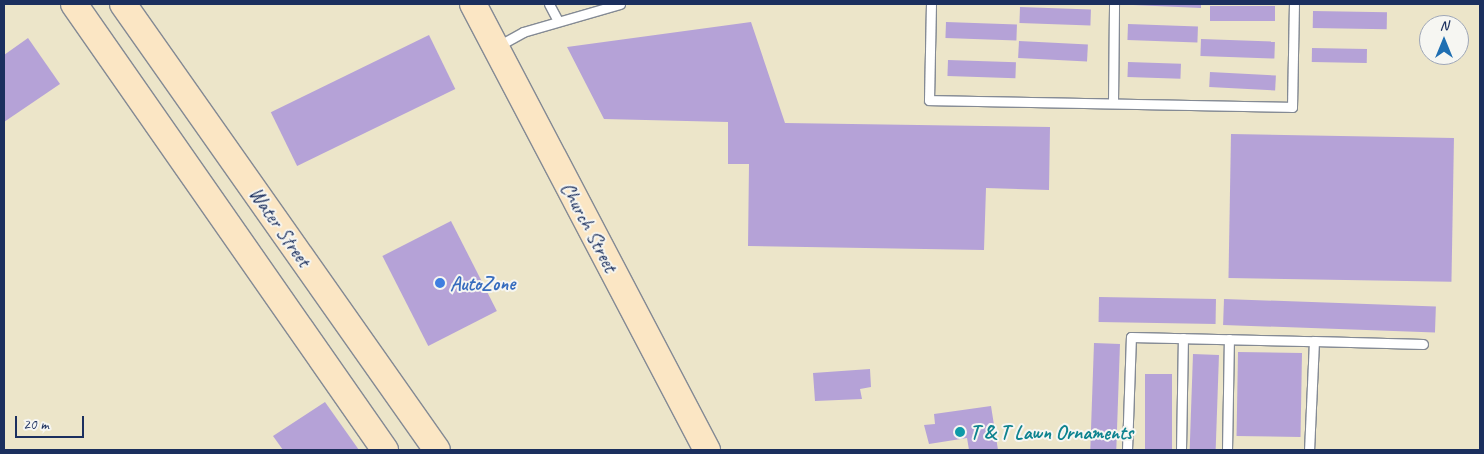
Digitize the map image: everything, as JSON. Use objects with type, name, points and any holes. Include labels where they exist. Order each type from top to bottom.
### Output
[{"type":"main road","name":"Water Street","points":[[74,4],[385,450]]},
{"type":"main road","name":"Water Street","points":[[123,4],[437,450]]},
{"type":"main road","name":"Church Street","points":[[473,4],[707,450]]},
{"type":"lane","points":[[549,4],[558,21]]},
{"type":"lane","points":[[496,48],[523,32],[616,4]]},
{"type":"lane","points":[[931,4],[929,100],[1292,106],[1294,4]]},
{"type":"lane","points":[[1113,103],[1114,4]]},
{"type":"lane","points":[[1127,450],[1131,337],[1423,344]]},
{"type":"lane","points":[[1181,450],[1183,338]]},
{"type":"lane","points":[[1227,450],[1229,339]]},
{"type":"lane","points":[[1309,450],[1314,341]]},
{"type":"building","points":[[1133,4],[1201,4],[1201,8],[1133,5]]},
{"type":"building","points":[[1210,6],[1275,6],[1275,21],[1210,21]]},
{"type":"building","points":[[1020,7],[1091,9],[1090,25],[1019,23]]},
{"type":"building","points":[[1313,11],[1387,12],[1387,29],[1313,28]]},
{"type":"building","points":[[751,22],[785,123],[1050,127],[1049,190],[986,188],[984,250],[748,246],[749,164],[728,164],[728,122],[604,119],[567,47]]},
{"type":"building","points":[[946,22],[1017,24],[1016,40],[945,38]]},
{"type":"building","points":[[1128,24],[1198,26],[1197,42],[1127,40]]},
{"type":"building","points":[[429,35],[455,89],[297,166],[271,112]]},
{"type":"building","points":[[28,38],[60,84],[4,122],[4,55]]},
{"type":"building","points":[[1201,39],[1275,42],[1274,59],[1200,56]]},
{"type":"building","points":[[1019,41],[1088,45],[1087,62],[1018,58]]},
{"type":"building","points":[[1312,48],[1367,49],[1367,63],[1312,62]]},
{"type":"building","points":[[948,60],[1016,62],[1015,78],[947,76]]},
{"type":"building","points":[[1128,62],[1181,64],[1180,79],[1127,77]]},
{"type":"building","points":[[1210,72],[1276,75],[1275,90],[1209,87]]},
{"type":"building","points":[[1231,134],[1454,138],[1451,282],[1228,278]]},
{"type":"building","name":"AutoZone","points":[[451,221],[497,311],[428,346],[382,256]]},
{"type":"building","points":[[1099,297],[1216,299],[1216,324],[1099,322]]},
{"type":"building","points":[[1224,299],[1436,306],[1435,332],[1223,325]]},
{"type":"building","points":[[1094,343],[1120,344],[1116,450],[1090,450]]},
{"type":"building","points":[[1238,352],[1302,353],[1301,437],[1237,436]]},
{"type":"building","points":[[1193,354],[1219,355],[1216,450],[1190,450]]},
{"type":"building","points":[[870,369],[871,387],[860,389],[862,399],[815,401],[813,373]]},
{"type":"building","points":[[1145,374],[1172,374],[1172,450],[1145,450]]},
{"type":"building","points":[[325,402],[359,450],[283,450],[273,436]]},
{"type":"building","name":"T & T Lawn Ornaments","points":[[991,406],[998,450],[969,450],[967,438],[929,444],[924,425],[935,424],[934,414]]},
{"type":"place","name":"AutoZone","points":[[440,283]]},
{"type":"place","name":"T & T Lawn Ornaments","points":[[960,432]]}]
